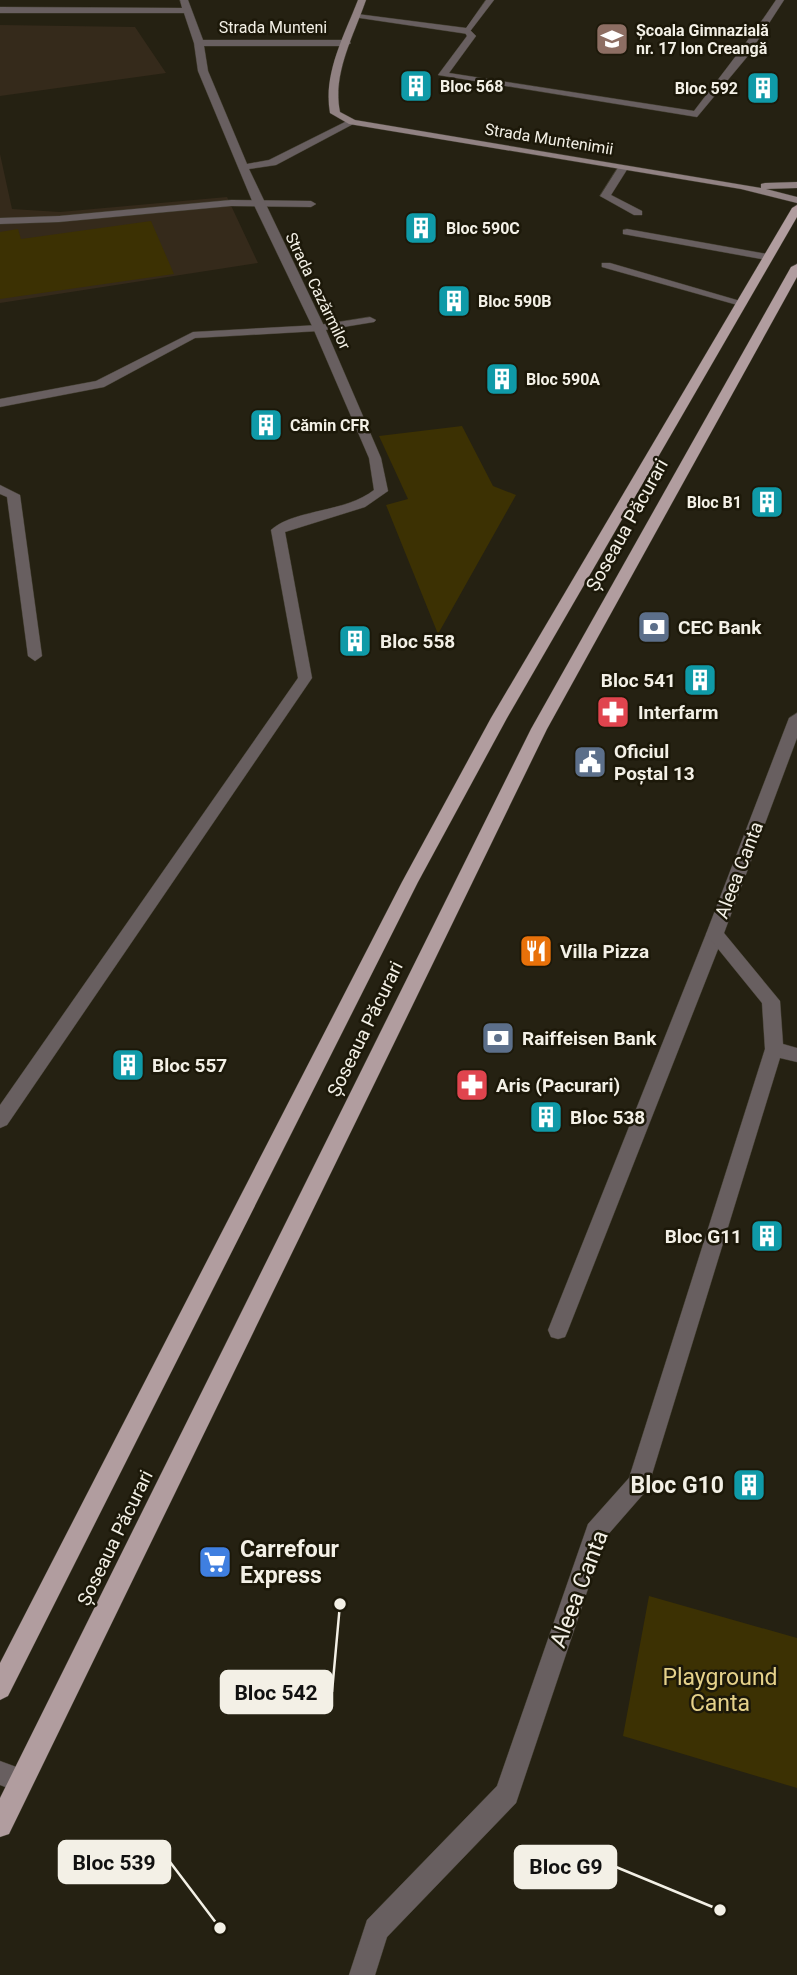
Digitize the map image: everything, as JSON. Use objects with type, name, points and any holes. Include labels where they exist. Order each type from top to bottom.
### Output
[{"type":"main road","name":"Șoseaua Păcurari","points":[[0,1688],[410,882],[499,718],[797,208]]},
{"type":"main road","name":"Șoseaua Păcurari","points":[[0,1825],[11,1777],[539,729],[797,267]]},
{"type":"street","points":[[352,122],[335,113],[330,100],[346,43],[362,0]]},
{"type":"street","points":[[468,31],[490,0]]},
{"type":"street","points":[[356,17],[468,31],[472,36],[443,75],[696,114],[744,55],[780,0]]},
{"type":"street","points":[[0,10],[158,12],[185,5]]},
{"type":"street","name":"Strada Cazărmilor","points":[[0,1120],[305,678],[278,530],[297,520],[352,508],[373,500],[381,491],[375,458],[319,328],[258,203],[203,71],[199,43],[185,5]]},
{"type":"street","name":"Strada Munteni","points":[[199,43],[346,43]]},
{"type":"street","points":[[244,167],[272,163],[352,122]]},
{"type":"street","name":"Strada Muntenimii","points":[[352,122],[741,186],[797,200]]},
{"type":"street","points":[[624,167],[605,196],[638,213]]},
{"type":"street","name":"Strada Muntenimii","points":[[741,186],[797,185]]},
{"type":"street","points":[[0,220],[59,219],[231,203],[312,204]]},
{"type":"street","points":[[627,232],[767,257]]},
{"type":"street","points":[[606,265],[699,294],[741,303]]},
{"type":"street","points":[[0,403],[100,384],[193,335],[319,328],[370,320]]},
{"type":"street","points":[[0,489],[13,495],[35,656]]},
{"type":"street","name":"Aleea Canta","points":[[362,1975],[376,1929],[507,1794],[596,1532],[638,1485],[774,1048],[771,1001],[715,933],[797,718]]},
{"type":"street","points":[[558,1330],[715,933]]},
{"type":"street","points":[[774,1048],[797,1055]]},
{"type":"shaded area","points":[[0,25],[135,27],[166,73],[0,96]]},
{"type":"shaded area","points":[[0,154],[12,209],[60,212],[227,197],[258,263],[0,303]]},
{"type":"green space","points":[[151,221],[174,274],[0,299],[0,232],[18,229],[21,239]]},
{"type":"green space","points":[[462,426],[493,486],[516,495],[438,634],[386,505],[408,499],[379,436]]},
{"type":"green space","name":"Playground Canta","points":[[649,1596],[797,1638],[797,1788],[623,1736]]},
{"type":"place","name":"Școala Gimnazială nr. 17 Ion Creangă","points":[[612,39]]},
{"type":"place","name":"Bloc 568","points":[[416,86]]},
{"type":"place","name":"Bloc 592","points":[[763,88]]},
{"type":"place","name":"Bloc 590C","points":[[421,228]]},
{"type":"place","name":"Bloc 590B","points":[[454,301]]},
{"type":"place","name":"Bloc 590A","points":[[502,379]]},
{"type":"place","name":"Cămin CFR","points":[[266,425]]},
{"type":"place","name":"Bloc B1","points":[[767,502]]},
{"type":"place","name":"CEC Bank","points":[[654,627]]},
{"type":"place","name":"Bloc 558","points":[[355,641]]},
{"type":"place","name":"Bloc 541","points":[[700,680]]},
{"type":"place","name":"Interfarm","points":[[613,712]]},
{"type":"place","name":"Oficiul Poștal 13","points":[[590,762]]},
{"type":"place","name":"Villa Pizza","points":[[536,951]]},
{"type":"place","name":"Raiffeisen Bank","points":[[498,1038]]},
{"type":"place","name":"Bloc 557","points":[[128,1065]]},
{"type":"place","name":"Aris (Pacurari)","points":[[472,1085]]},
{"type":"place","name":"Bloc 538","points":[[546,1117]]},
{"type":"place","name":"Bloc G11","points":[[767,1236]]},
{"type":"place","name":"Bloc G10","points":[[749,1485]]},
{"type":"place","name":"Carrefour Express","points":[[215,1562]]},
{"type":"place","name":"Bloc 542","points":[[340,1604]]},
{"type":"place","name":"Bloc G9","points":[[720,1910]]},
{"type":"place","name":"Bloc 539","points":[[220,1928]]}]
